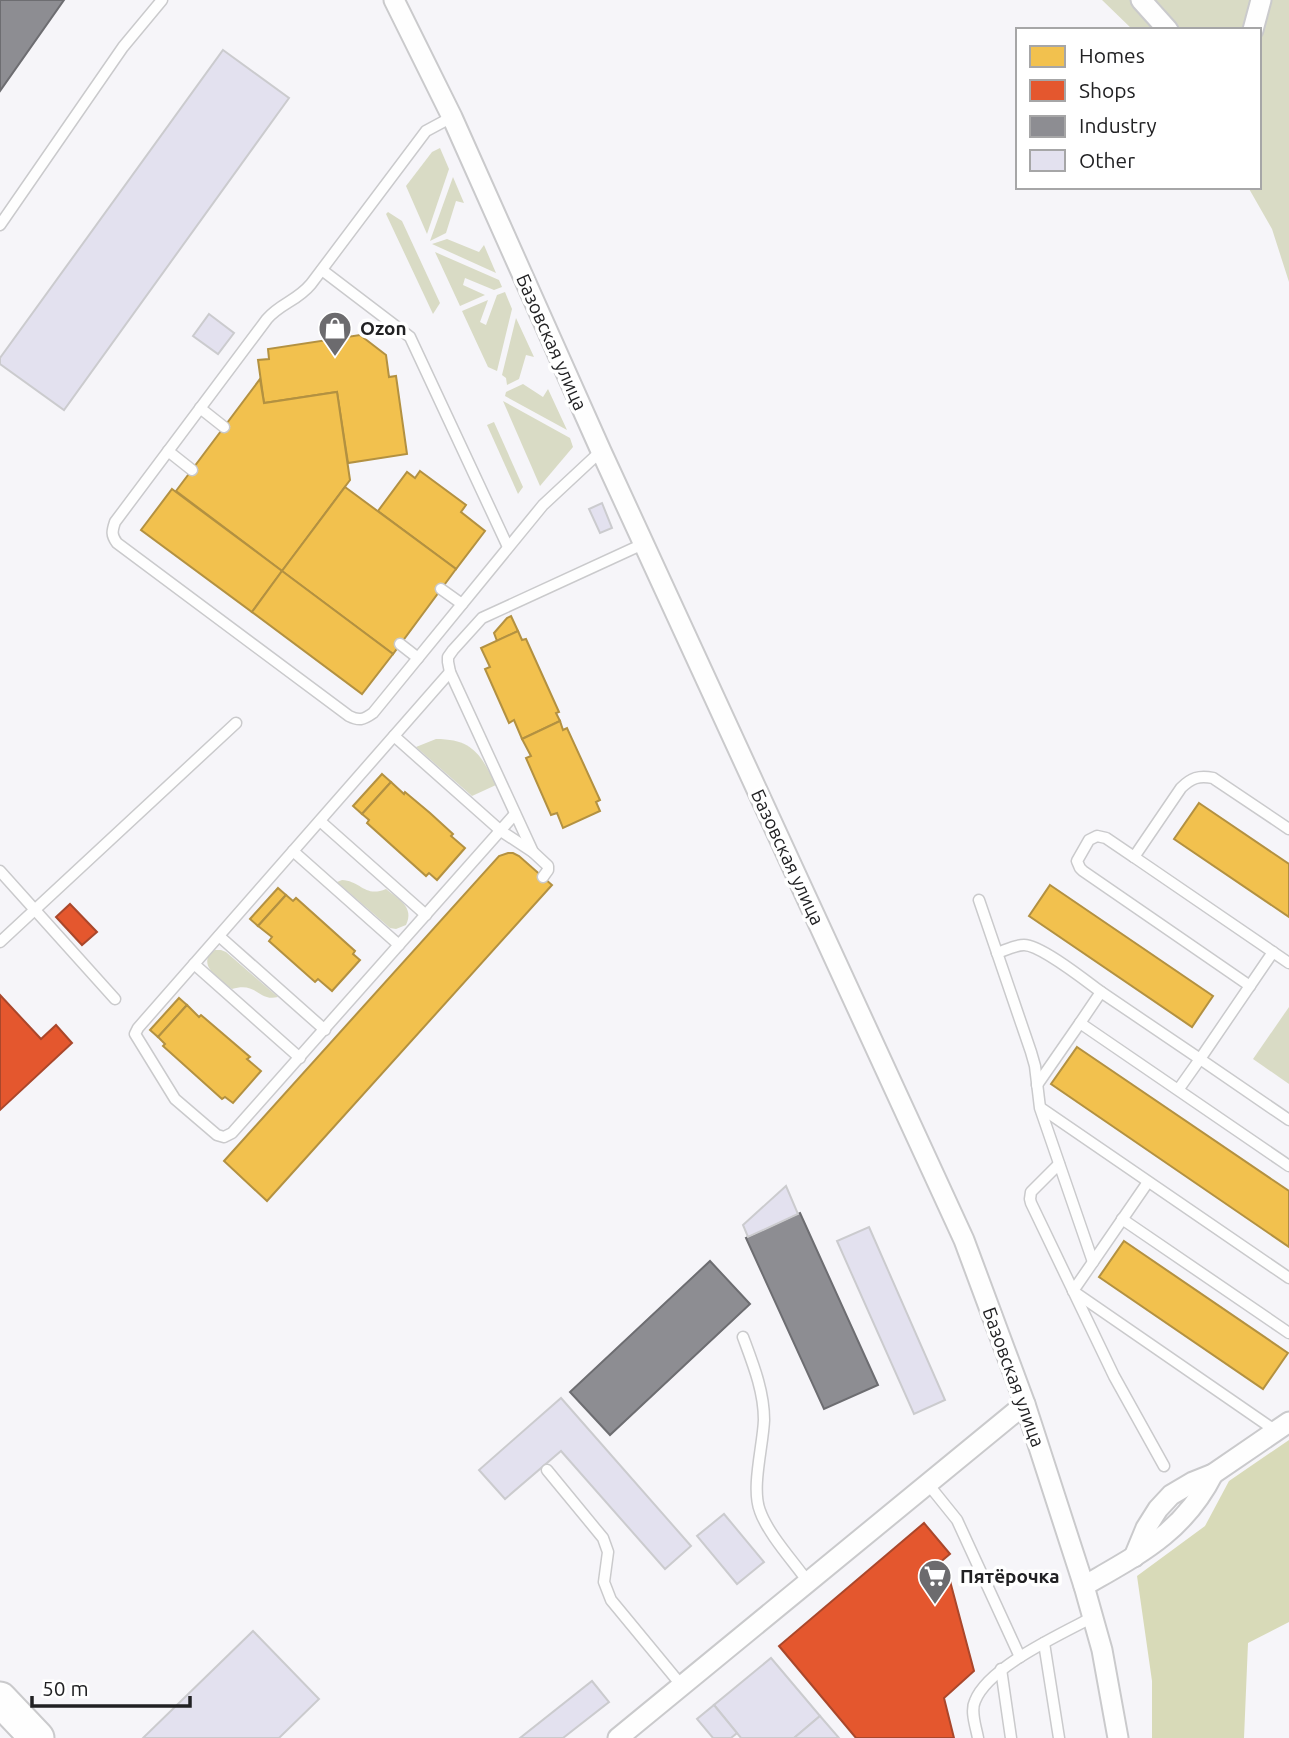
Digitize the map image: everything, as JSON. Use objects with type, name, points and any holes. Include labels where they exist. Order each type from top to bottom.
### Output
[{"type":"highway","points":[[0,1699],[37,1738]]},
{"type":"street","name":"Базовская улица","points":[[394,0],[452,117],[643,544],[964,1240],[1025,1404],[1084,1586],[1102,1650],[1118,1738]]},
{"type":"street","points":[[1141,0],[1166,28]]},
{"type":"street","points":[[1254,28],[1261,0]]},
{"type":"street","points":[[618,1738],[1025,1404]]},
{"type":"street","points":[[1084,1586],[1134,1557],[1146,1528],[1171,1495],[1213,1474],[1282,1427]]},
{"type":"lane","points":[[0,225],[123,47],[162,0]]},
{"type":"lane","points":[[452,117],[426,131],[302,295],[276,309],[267,319],[116,522],[112,531],[113,537],[117,543],[349,716],[357,720],[364,719],[373,713],[543,505],[601,451]]},
{"type":"lane","points":[[322,270],[410,337],[508,547]]},
{"type":"lane","points":[[200,408],[224,427]]},
{"type":"lane","points":[[168,452],[192,470]]},
{"type":"lane","points":[[533,852],[450,672],[449,657],[481,618],[643,544]]},
{"type":"lane","points":[[441,589],[462,604]]},
{"type":"lane","points":[[400,644],[418,657]]},
{"type":"lane","points":[[450,672],[135,1034],[175,1099],[217,1135],[224,1137],[232,1133],[515,814]]},
{"type":"lane","points":[[0,942],[236,723]]},
{"type":"lane","points":[[394,736],[501,831],[533,852],[548,866],[543,877]]},
{"type":"lane","points":[[1134,857],[1181,788],[1196,777],[1213,778],[1289,830]]},
{"type":"lane","points":[[320,821],[426,915]]},
{"type":"lane","points":[[1250,986],[1083,871],[1077,861],[1089,840],[1097,836],[1106,838],[1289,963]]},
{"type":"lane","points":[[293,851],[399,945]]},
{"type":"lane","points":[[0,871],[115,999]]},
{"type":"lane","points":[[979,900],[1031,1052],[1040,1108],[1093,1262]]},
{"type":"lane","points":[[219,936],[324,1030]]},
{"type":"lane","points":[[997,953],[1019,946],[1032,946],[1042,951],[1289,1120]]},
{"type":"lane","points":[[1178,1090],[1273,952]]},
{"type":"lane","points":[[194,964],[300,1058]]},
{"type":"lane","points":[[1037,1085],[1101,992]]},
{"type":"lane","points":[[1080,1023],[1289,1166]]},
{"type":"lane","points":[[1040,1108],[1289,1278]]},
{"type":"lane","points":[[1059,1164],[1033,1189],[1030,1199],[1119,1386],[1164,1466]]},
{"type":"lane","points":[[1073,1291],[1148,1182]]},
{"type":"lane","points":[[1122,1219],[1289,1333]]},
{"type":"lane","points":[[1073,1291],[1282,1427]]},
{"type":"lane","points":[[743,1337],[764,1403],[757,1488],[758,1509],[766,1525],[808,1583]]},
{"type":"lane","points":[[547,1470],[603,1538],[608,1552],[604,1581],[611,1600],[683,1686]]},
{"type":"lane","points":[[928,1484],[957,1520],[1020,1657]]},
{"type":"lane","points":[[978,1738],[973,1709],[975,1700],[1001,1669],[1093,1617]]},
{"type":"lane","points":[[1044,1643],[1059,1738]]},
{"type":"lane","points":[[1001,1669],[1011,1738]]},
{"type":"green space","points":[[1102,0],[1289,0],[1289,282],[1272,229],[1249,189],[1261,189],[1261,28],[1131,28]]},
{"type":"green space","points":[[440,148],[449,169],[427,234],[406,186],[432,152]]},
{"type":"green space","points":[[453,177],[464,203],[456,201],[446,233],[430,241]]},
{"type":"green space","points":[[388,212],[402,221],[440,303],[433,314],[386,214]]},
{"type":"green space","points":[[447,239],[479,252],[484,245],[496,273],[432,244]]},
{"type":"green space","points":[[435,252],[499,280],[502,287],[494,290],[465,278],[463,285],[485,295],[460,306]]},
{"type":"green space","points":[[505,292],[512,309],[497,371],[488,367],[462,311],[488,300],[480,322],[486,325],[497,295]]},
{"type":"green space","points":[[516,318],[534,357],[526,355],[519,379],[507,385],[506,378],[502,375]]},
{"type":"green space","points":[[523,384],[543,397],[548,389],[567,430],[505,396],[506,392]]},
{"type":"green space","points":[[503,401],[570,438],[573,447],[540,486]]},
{"type":"green space","points":[[494,422],[523,487],[518,494],[487,425]]},
{"type":"green space","points":[[436,739],[459,742],[474,751],[486,765],[496,785],[472,796],[416,747]]},
{"type":"green space","points":[[342,880],[373,892],[386,889],[407,908],[406,925],[390,928],[337,882]]},
{"type":"green space","points":[[215,950],[226,952],[278,997],[266,997],[247,988],[232,989],[208,966],[209,955]]},
{"type":"green space","points":[[1289,1007],[1289,1084],[1253,1059]]},
{"type":"green space","points":[[1289,1440],[1289,1622],[1248,1643],[1244,1738],[1152,1738],[1152,1681],[1137,1576],[1205,1526],[1229,1481]]},
{"type":"building: Homes","points":[[360,335],[386,355],[389,377],[396,376],[407,454],[348,463],[337,392],[264,403],[258,360],[269,359],[268,349]]},
{"type":"building: Homes","points":[[260,379],[264,403],[337,392],[350,480],[282,571],[176,491]]},
{"type":"building: Homes","points":[[420,471],[466,505],[461,512],[485,531],[456,569],[378,511],[407,472],[415,478]]},
{"type":"building: Homes","points":[[345,487],[456,569],[393,654],[282,571]]},
{"type":"building: Homes","points":[[172,489],[282,571],[252,612],[141,530]]},
{"type":"building: Homes","points":[[282,571],[393,654],[362,694],[252,612]]},
{"type":"building: Homes","points":[[511,616],[518,631],[497,641],[494,633]]},
{"type":"building: Homes","points":[[518,631],[522,640],[526,639],[559,712],[556,713],[560,721],[522,739],[514,720],[509,723],[485,669],[490,667],[481,648]]},
{"type":"building: Homes","points":[[560,721],[563,730],[567,728],[600,800],[596,802],[600,811],[563,828],[557,813],[551,815],[526,758],[531,756],[522,739]]},
{"type":"building: Homes","points":[[382,774],[391,782],[362,814],[353,806]]},
{"type":"building: Homes","points":[[391,782],[430,813],[465,848],[437,880],[429,873],[426,876],[367,823],[369,820],[362,814]]},
{"type":"building: Homes","points":[[1199,803],[1289,864],[1289,917],[1174,839]]},
{"type":"building: Homes","points":[[508,853],[519,856],[552,885],[267,1201],[224,1161],[499,856]]},
{"type":"building: Homes","points":[[1050,885],[1213,996],[1192,1027],[1029,916]]},
{"type":"building: Homes","points":[[278,888],[286,895],[258,926],[250,919]]},
{"type":"building: Homes","points":[[286,895],[293,901],[296,898],[355,951],[353,954],[360,960],[332,991],[318,979],[315,982],[269,941],[272,937],[258,926]]},
{"type":"building: Homes","points":[[179,998],[187,1005],[158,1037],[150,1030]]},
{"type":"building: Homes","points":[[187,1005],[250,1057],[247,1059],[261,1071],[233,1103],[225,1097],[222,1099],[163,1046],[165,1044],[158,1037]]},
{"type":"building: Homes","points":[[1077,1047],[1289,1191],[1289,1247],[1051,1084]]},
{"type":"building: Homes","points":[[1124,1241],[1288,1353],[1263,1389],[1099,1277]]},
{"type":"building: Shops","points":[[70,904],[97,932],[82,945],[56,917]]},
{"type":"building: Shops","points":[[0,995],[41,1039],[56,1025],[72,1043],[0,1110]]},
{"type":"building: Shops","points":[[924,1523],[950,1554],[937,1565],[950,1581],[974,1671],[944,1698],[954,1738],[856,1738],[779,1646]]},
{"type":"building: Industry","points":[[0,0],[64,0],[0,91]]},
{"type":"building: Industry","points":[[800,1213],[878,1385],[824,1409],[746,1238]]},
{"type":"building: Industry","points":[[710,1261],[750,1304],[610,1435],[570,1392]]},
{"type":"building: Other","points":[[223,50],[289,98],[64,410],[0,364],[0,358]]},
{"type":"building: Other","points":[[209,314],[234,333],[218,354],[193,336]]},
{"type":"building: Other","points":[[602,503],[612,528],[600,533],[589,509]]},
{"type":"building: Other","points":[[786,1186],[798,1214],[748,1237],[743,1225]]},
{"type":"building: Other","points":[[869,1227],[945,1400],[914,1414],[837,1241]]},
{"type":"building: Other","points":[[561,1398],[691,1546],[665,1569],[561,1451],[505,1499],[479,1470]]},
{"type":"building: Other","points":[[724,1514],[764,1562],[737,1584],[697,1536]]},
{"type":"building: Other","points":[[253,1631],[319,1699],[279,1738],[143,1738]]},
{"type":"building: Other","points":[[771,1658],[820,1716],[794,1738],[741,1738],[714,1705]]},
{"type":"building: Other","points":[[592,1681],[609,1702],[563,1738],[520,1738]]},
{"type":"building: Other","points":[[714,1705],[737,1733],[731,1738],[713,1738],[697,1719]]},
{"type":"building: Other","points":[[820,1716],[839,1738],[794,1738]]},
{"type":"place","name":"Ozon","points":[[335,358]]},
{"type":"place","name":"Пятёрочка","points":[[935,1606]]}]
